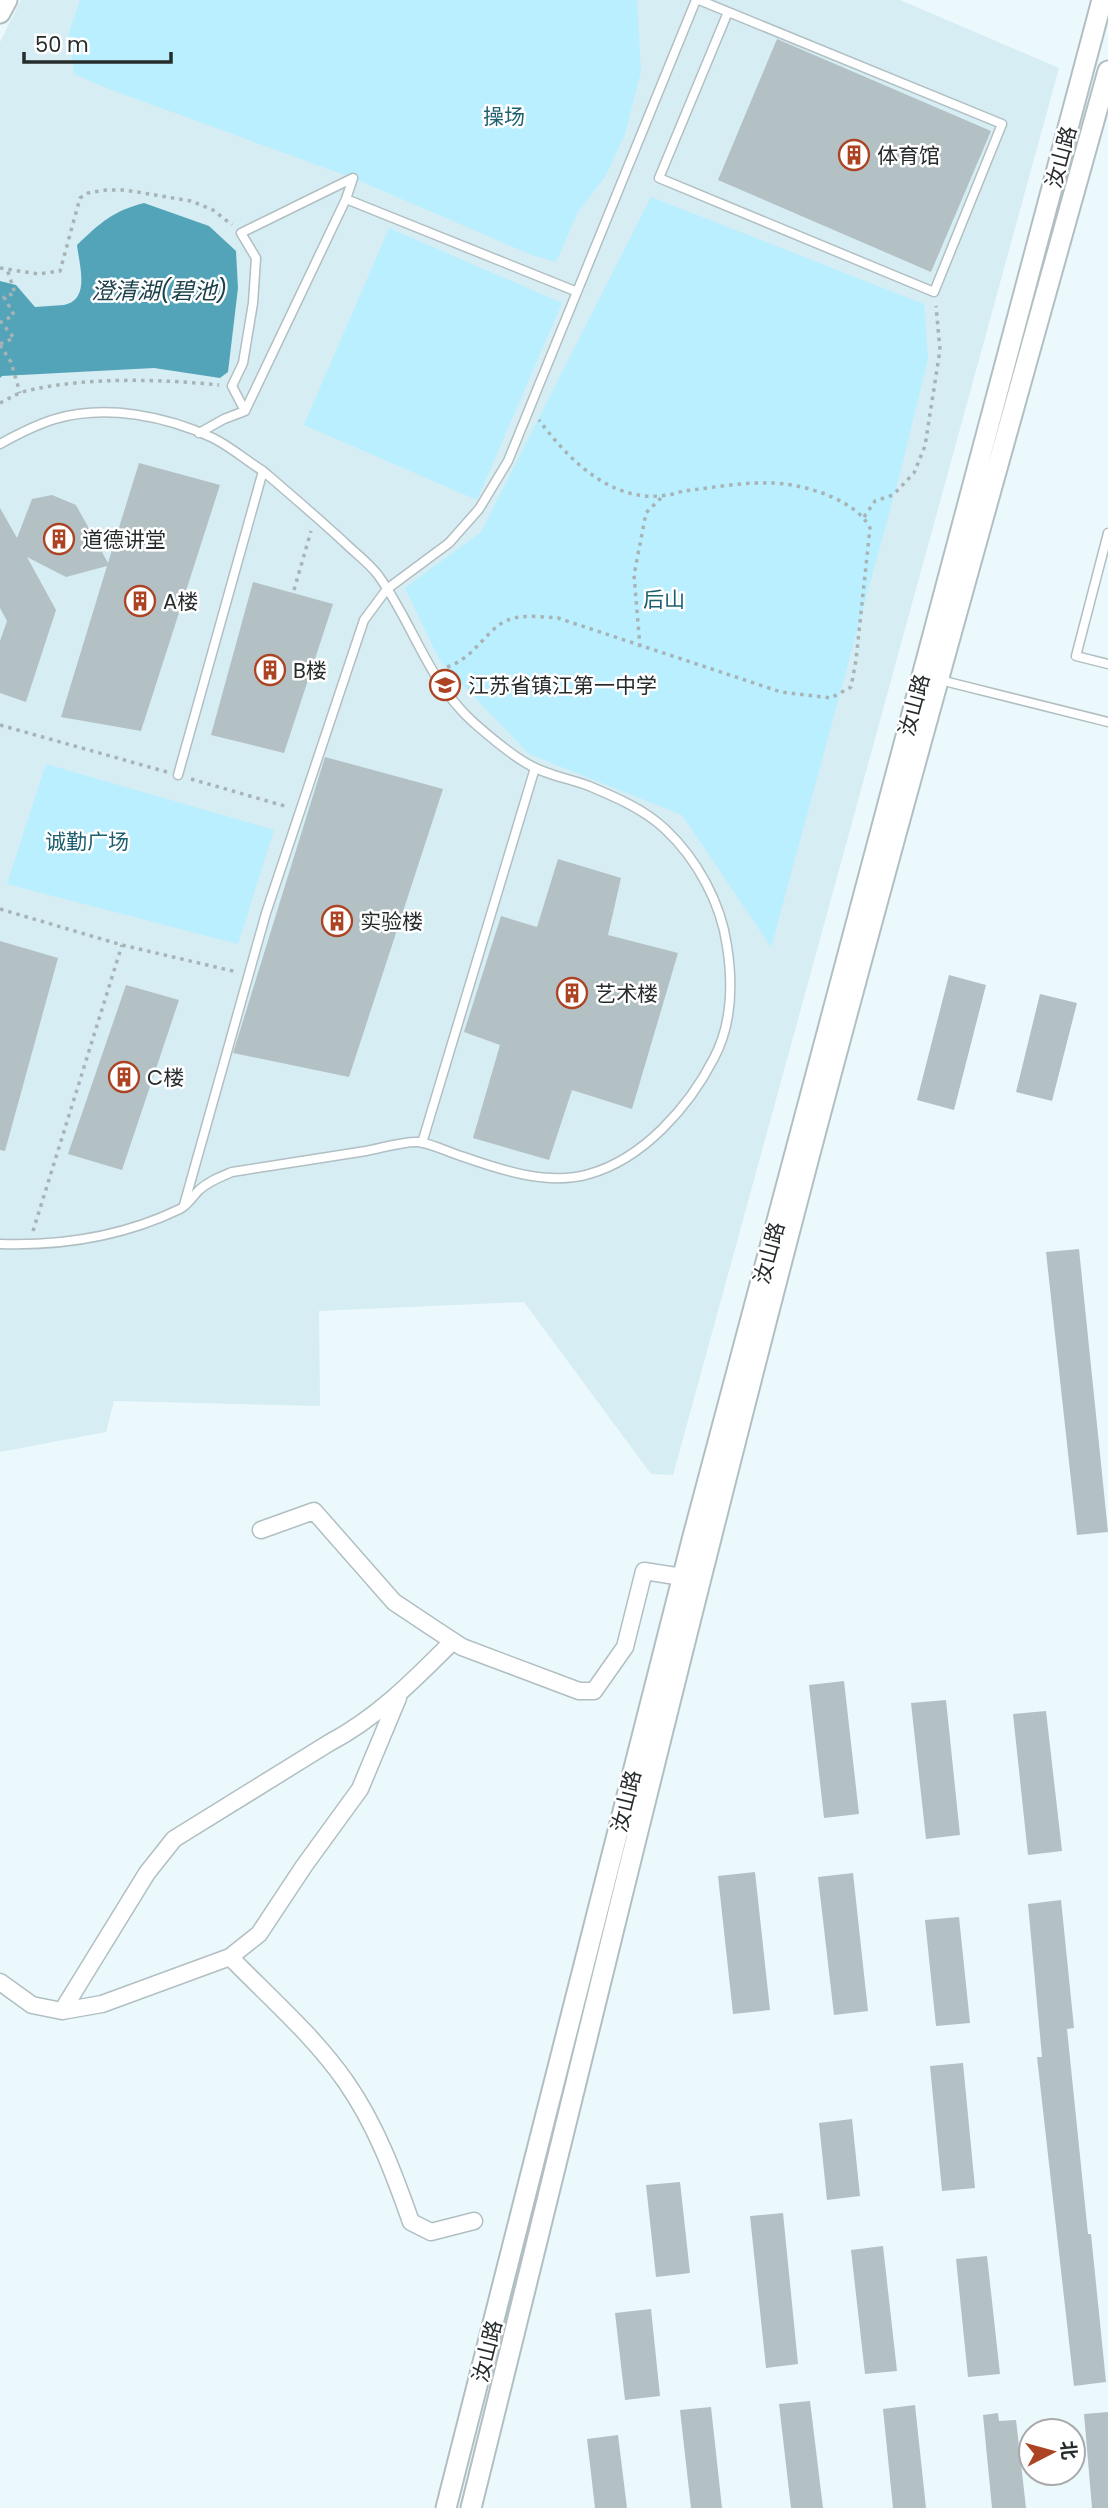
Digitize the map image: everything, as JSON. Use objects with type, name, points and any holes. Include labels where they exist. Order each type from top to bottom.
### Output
[{"type":"street","points":[[0,13],[6,0]]},
{"type":"street","name":"汝山路","points":[[446,2508],[692,1579],[1102,0]]},
{"type":"street","name":"汝山路","points":[[471,2508],[692,1579],[1108,71]]},
{"type":"street","points":[[261,1530],[314,1511],[394,1602],[462,1647],[579,1691],[594,1691],[625,1647],[644,1571],[692,1579]]},
{"type":"street","points":[[62,2011],[147,1873],[174,1839],[356,1729],[399,1696],[453,1641]]},
{"type":"street","points":[[0,1982],[32,2005],[62,2011],[102,2004],[230,1956],[259,1934],[360,1789],[399,1696]]},
{"type":"street","points":[[230,1956],[302,2030],[346,2081],[389,2161],[411,2222],[431,2232],[474,2221]]},
{"type":"lane","points":[[184,1208],[266,913],[364,620],[387,589],[449,543],[479,509],[508,461],[575,291],[697,0],[729,12],[1002,124],[934,292],[659,178],[729,12]]},
{"type":"lane","points":[[199,433],[244,411],[346,198],[353,178],[241,233],[256,258],[253,303],[243,363],[232,386],[244,411]]},
{"type":"lane","points":[[346,198],[575,291]]},
{"type":"lane","points":[[0,444],[37,425],[58,418],[97,414],[158,417],[215,439],[263,471],[376,572],[432,672],[471,720],[502,746],[535,768],[591,787],[641,811],[665,828],[693,863],[712,897],[726,941],[731,996],[726,1030],[706,1074],[669,1120],[631,1154],[589,1174],[547,1178],[469,1159],[418,1142],[232,1172],[201,1188],[184,1208],[94,1238],[29,1245],[0,1244]]},
{"type":"lane","points":[[178,775],[263,471]]},
{"type":"lane","points":[[1108,533],[1076,656],[1108,664]]},
{"type":"lane","points":[[940,680],[1108,722]]},
{"type":"lane","points":[[422,1143],[535,768]]},
{"type":"path","points":[[0,268],[38,274],[60,271],[80,198],[88,193],[106,190],[125,190],[199,202],[241,233]]},
{"type":"path","points":[[7,269],[15,293],[4,296],[14,315],[1,322],[14,338],[0,344],[11,362],[20,393]]},
{"type":"path","points":[[864,517],[875,501],[893,495],[914,473],[925,446],[940,350],[934,292]]},
{"type":"path","points":[[0,403],[20,393],[70,384],[181,381],[232,386]]},
{"type":"path","points":[[432,672],[457,664],[507,620],[531,617],[558,618],[781,692],[831,698],[851,687],[870,528],[864,517],[851,506],[813,490],[771,482],[651,497],[609,486],[593,477],[553,440],[529,407]]},
{"type":"path","points":[[640,647],[634,575],[646,513],[663,496]]},
{"type":"path","points":[[294,590],[315,516]]},
{"type":"path","points":[[0,725],[301,810]]},
{"type":"path","points":[[0,909],[122,946],[249,975]]},
{"type":"path","points":[[29,1245],[122,946]]},
{"type":"shaded area","name":"江苏省镇江第一中学","points":[[21,0],[900,0],[1059,68],[673,1475],[651,1474],[524,1302],[319,1311],[320,1406],[114,1401],[106,1432],[0,1452],[0,42]]},
{"type":"green space","name":"操场","points":[[80,0],[637,0],[641,71],[625,134],[605,177],[578,212],[556,262],[532,255],[353,178],[74,74],[69,33]]},
{"type":"green space","name":"后山","points":[[651,197],[924,304],[928,359],[900,473],[771,947],[682,815],[529,754],[440,661],[405,588],[481,532]]},
{"type":"green space","points":[[389,228],[562,303],[477,500],[304,425]]},
{"type":"green space","name":"诚勤广场","points":[[46,764],[274,830],[238,944],[7,884]]},
{"type":"water","name":"澄清湖(碧池)","points":[[144,203],[209,226],[236,251],[238,288],[228,372],[220,378],[154,368],[0,378],[0,281],[16,285],[35,307],[72,302],[81,289],[77,245],[108,219]]},
{"type":"building","name":"体育馆","points":[[777,39],[991,131],[931,272],[718,180]]},
{"type":"building","name":"A楼","points":[[139,463],[220,485],[141,731],[61,717],[107,566],[66,577],[27,557],[56,610],[26,702],[0,693],[0,641],[7,621],[0,608],[0,508],[17,538],[32,499],[52,495],[76,505],[108,563]]},
{"type":"building","name":"B楼","points":[[253,582],[333,604],[284,753],[211,735]]},
{"type":"building","name":"实验楼","points":[[325,757],[443,789],[349,1077],[233,1053]]},
{"type":"building","name":"艺术楼","points":[[558,859],[621,878],[608,935],[678,953],[632,1109],[572,1090],[549,1160],[473,1138],[500,1045],[464,1032],[501,916],[537,927]]},
{"type":"building","points":[[0,941],[58,958],[5,1151],[0,1150]]},
{"type":"building","points":[[949,975],[986,985],[954,1110],[917,1100]]},
{"type":"building","name":"C楼","points":[[126,985],[179,1000],[122,1170],[68,1154]]},
{"type":"building","points":[[1040,994],[1077,1003],[1052,1101],[1016,1092]]},
{"type":"building","points":[[1079,1249],[1108,1532],[1077,1535],[1046,1252]]},
{"type":"building","points":[[844,1681],[859,1814],[824,1818],[809,1685]]},
{"type":"building","points":[[946,1700],[960,1835],[926,1839],[911,1703]]},
{"type":"building","points":[[1046,1711],[1062,1851],[1028,1855],[1013,1714]]},
{"type":"building","points":[[755,1872],[770,2010],[733,2014],[718,1876]]},
{"type":"building","points":[[853,1873],[868,2011],[834,2015],[818,1877]]},
{"type":"building","points":[[1061,1900],[1074,2028],[1067,2029],[1106,2382],[1074,2386],[1037,2057],[1042,2057],[1028,1904]]},
{"type":"building","points":[[959,1917],[970,2023],[936,2026],[925,1920]]},
{"type":"building","points":[[963,2063],[975,2188],[942,2191],[930,2066]]},
{"type":"building","points":[[852,2119],[860,2196],[827,2200],[819,2123]]},
{"type":"building","points":[[680,2182],[690,2273],[656,2277],[646,2185]]},
{"type":"building","points":[[783,2213],[798,2364],[766,2368],[750,2216]]},
{"type":"building","points":[[883,2246],[897,2371],[865,2374],[851,2250]]},
{"type":"building","points":[[987,2256],[1000,2374],[968,2377],[956,2259]]},
{"type":"building","points":[[651,2309],[660,2396],[625,2400],[615,2313]]},
{"type":"building","points":[[810,2401],[823,2508],[791,2508],[779,2404]]},
{"type":"building","points":[[915,2405],[926,2508],[893,2508],[883,2409]]},
{"type":"building","points":[[711,2407],[722,2508],[691,2508],[680,2410]]},
{"type":"building","points":[[1108,2412],[1108,2508],[1092,2508],[1087,2417],[1084,2414]]},
{"type":"building","points":[[998,2413],[999,2421],[1016,2420],[1017,2487],[1024,2487],[1026,2508],[992,2508],[983,2415]]},
{"type":"building","points":[[618,2435],[627,2508],[595,2508],[587,2439]]},
{"type":"place","name":"体育馆","points":[[854,155]]},
{"type":"place","name":"道德讲堂","points":[[59,539]]},
{"type":"place","name":"A楼","points":[[140,601]]},
{"type":"place","name":"B楼","points":[[270,670]]},
{"type":"place","name":"江苏省镇江第一中学","points":[[445,685]]},
{"type":"place","name":"实验楼","points":[[337,921]]},
{"type":"place","name":"艺术楼","points":[[572,993]]},
{"type":"place","name":"C楼","points":[[124,1077]]}]
